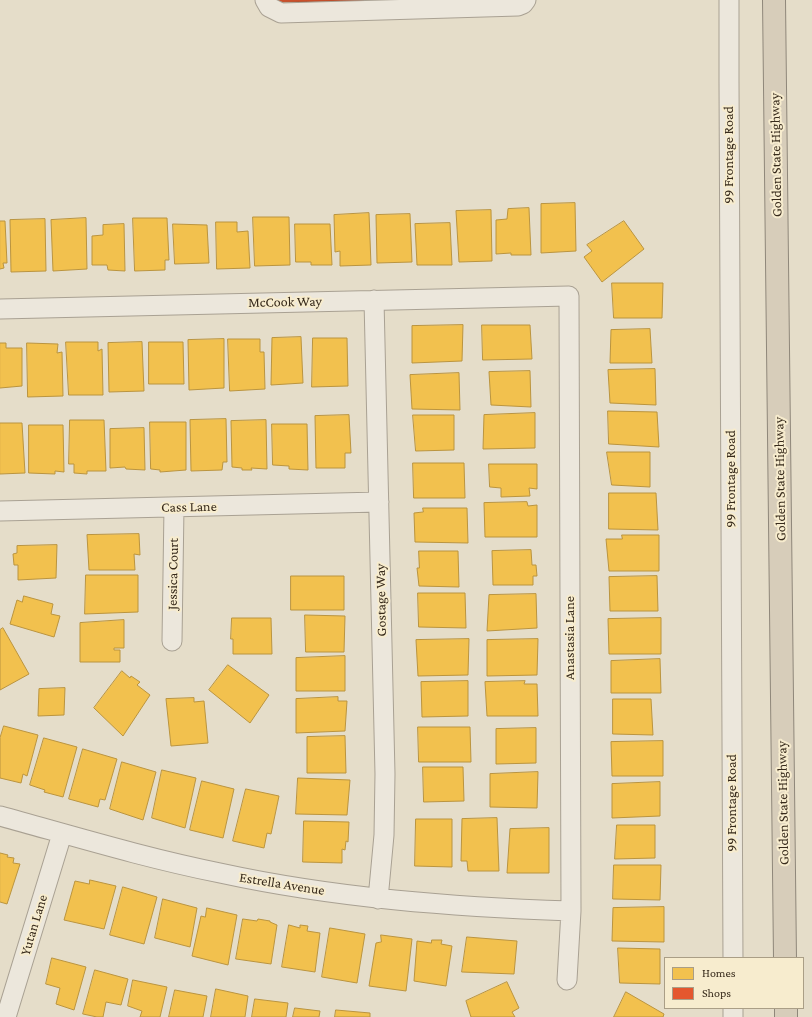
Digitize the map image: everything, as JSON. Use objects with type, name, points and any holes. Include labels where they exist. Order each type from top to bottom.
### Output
[{"type":"highway","name":"Golden State Highway","points":[[774,0],[785,957]]},
{"type":"street","points":[[265,0],[269,7],[281,13],[518,6],[523,4],[526,0]]},
{"type":"street","name":"99 Frontage Road","points":[[729,0],[733,957]]},
{"type":"street","name":"McCook Way","points":[[0,309],[569,296]]},
{"type":"street","name":"Anastasia Lane","points":[[567,980],[571,911],[569,296]]},
{"type":"street","name":"Gostage Way","points":[[374,300],[385,774],[384,835],[378,899]]},
{"type":"street","name":"Cass Lane","points":[[0,511],[379,502]]},
{"type":"street","name":"Jessica Court","points":[[172,641],[174,507]]},
{"type":"street","name":"Estrella Avenue","points":[[0,816],[138,855],[221,874],[300,888],[378,899],[455,906],[571,911]]},
{"type":"street","name":"Yutan Lane","points":[[6,1017],[62,834]]},
{"type":"building: Homes","points":[[575,203],[576,251],[541,253],[541,204]]},
{"type":"building: Homes","points":[[529,208],[531,255],[511,255],[511,253],[496,254],[496,220],[507,219],[508,209]]},
{"type":"building: Homes","points":[[491,210],[492,261],[459,262],[456,211]]},
{"type":"building: Homes","points":[[369,213],[371,265],[340,266],[340,251],[335,252],[334,215]]},
{"type":"building: Homes","points":[[410,214],[412,262],[377,263],[376,215]]},
{"type":"building: Homes","points":[[253,217],[289,217],[290,265],[255,266]]},
{"type":"building: Homes","points":[[86,218],[87,269],[53,271],[51,220]]},
{"type":"building: Homes","points":[[133,218],[167,218],[169,260],[165,260],[165,270],[135,271]]},
{"type":"building: Homes","points":[[45,219],[46,271],[11,272],[10,220]]},
{"type":"building: Homes","points":[[0,221],[5,221],[7,263],[3,263],[4,268],[0,269]]},
{"type":"building: Homes","points":[[624,221],[644,249],[602,282],[584,257],[592,251],[587,245]]},
{"type":"building: Homes","points":[[216,222],[237,222],[237,232],[248,231],[250,268],[217,269]]},
{"type":"building: Homes","points":[[450,223],[452,265],[417,265],[415,224]]},
{"type":"building: Homes","points":[[124,224],[125,271],[108,270],[107,265],[92,265],[92,236],[103,235],[103,225]]},
{"type":"building: Homes","points":[[173,224],[207,225],[209,263],[175,264]]},
{"type":"building: Homes","points":[[295,224],[330,224],[332,265],[311,265],[311,262],[296,262]]},
{"type":"building: Homes","points":[[612,283],[663,283],[662,318],[614,318]]},
{"type":"building: Homes","points":[[463,325],[462,361],[412,363],[412,326]]},
{"type":"building: Homes","points":[[482,325],[530,325],[532,359],[483,360]]},
{"type":"building: Homes","points":[[650,329],[652,363],[610,363],[611,330]]},
{"type":"building: Homes","points":[[301,337],[303,383],[271,385],[272,338]]},
{"type":"building: Homes","points":[[313,338],[347,338],[348,386],[312,387]]},
{"type":"building: Homes","points":[[224,339],[224,388],[189,390],[188,340]]},
{"type":"building: Homes","points":[[228,339],[260,339],[260,352],[264,352],[265,389],[230,391]]},
{"type":"building: Homes","points":[[66,342],[98,342],[98,351],[102,349],[103,395],[69,395]]},
{"type":"building: Homes","points":[[142,342],[144,391],[109,392],[108,343]]},
{"type":"building: Homes","points":[[149,342],[183,342],[184,384],[149,384]]},
{"type":"building: Homes","points":[[0,343],[6,343],[6,348],[22,348],[22,386],[0,388]]},
{"type":"building: Homes","points":[[27,343],[58,344],[57,353],[62,352],[63,396],[28,397]]},
{"type":"building: Homes","points":[[655,369],[656,405],[610,403],[608,370]]},
{"type":"building: Homes","points":[[530,371],[531,407],[491,405],[489,372]]},
{"type":"building: Homes","points":[[459,373],[460,410],[412,409],[410,375]]},
{"type":"building: Homes","points":[[608,411],[657,412],[659,447],[609,444]]},
{"type":"building: Homes","points":[[535,413],[535,448],[483,449],[484,415]]},
{"type":"building: Homes","points":[[349,415],[351,453],[345,453],[345,468],[316,468],[315,416]]},
{"type":"building: Homes","points":[[413,415],[454,415],[454,450],[416,451]]},
{"type":"building: Homes","points":[[226,419],[227,462],[223,462],[222,470],[191,471],[190,420]]},
{"type":"building: Homes","points":[[70,420],[104,420],[106,471],[87,471],[87,474],[74,473],[74,464],[69,464]]},
{"type":"building: Homes","points":[[266,420],[267,469],[251,468],[252,470],[242,470],[242,468],[232,467],[231,421]]},
{"type":"building: Homes","points":[[150,422],[186,422],[186,470],[160,472],[160,470],[151,469]]},
{"type":"building: Homes","points":[[0,423],[22,423],[25,473],[0,474]]},
{"type":"building: Homes","points":[[272,424],[307,424],[308,470],[289,469],[289,466],[273,465]]},
{"type":"building: Homes","points":[[29,425],[63,425],[64,472],[55,471],[55,474],[29,473]]},
{"type":"building: Homes","points":[[144,428],[145,470],[126,469],[125,467],[110,468],[110,429]]},
{"type":"building: Homes","points":[[607,452],[650,452],[650,487],[612,485]]},
{"type":"building: Homes","points":[[413,463],[464,463],[465,498],[414,498]]},
{"type":"building: Homes","points":[[489,464],[537,464],[537,489],[529,488],[530,496],[501,497],[501,488],[490,487]]},
{"type":"building: Homes","points":[[609,493],[656,493],[658,530],[609,529]]},
{"type":"building: Homes","points":[[527,502],[528,506],[537,505],[537,537],[485,537],[484,503]]},
{"type":"building: Homes","points":[[423,508],[467,508],[468,543],[415,542],[414,513],[423,512]]},
{"type":"building: Homes","points":[[139,534],[140,555],[134,554],[135,570],[89,570],[87,535]]},
{"type":"building: Homes","points":[[622,535],[659,535],[659,571],[609,571],[606,539],[622,539]]},
{"type":"building: Homes","points":[[57,545],[56,578],[18,580],[18,565],[14,565],[13,554],[17,553],[17,546]]},
{"type":"building: Homes","points":[[531,550],[532,565],[536,565],[537,576],[533,576],[533,585],[493,585],[492,551]]},
{"type":"building: Homes","points":[[419,551],[458,551],[459,587],[419,586],[417,568],[419,568]]},
{"type":"building: Homes","points":[[86,575],[138,575],[138,612],[85,614]]},
{"type":"building: Homes","points":[[291,576],[344,576],[344,610],[291,610]]},
{"type":"building: Homes","points":[[657,576],[658,611],[610,611],[609,577]]},
{"type":"building: Homes","points":[[418,593],[465,593],[466,628],[419,627]]},
{"type":"building: Homes","points":[[536,594],[537,628],[487,631],[489,595]]},
{"type":"building: Homes","points":[[24,596],[53,604],[51,614],[60,616],[54,637],[10,624],[17,600],[22,602]]},
{"type":"building: Homes","points":[[305,615],[345,616],[344,652],[306,652]]},
{"type":"building: Homes","points":[[232,618],[271,618],[272,654],[233,654],[233,639],[231,639]]},
{"type":"building: Homes","points":[[661,618],[661,654],[609,654],[608,619]]},
{"type":"building: Homes","points":[[124,620],[124,648],[114,648],[114,650],[120,650],[120,662],[80,662],[80,623]]},
{"type":"building: Homes","points":[[3,628],[29,674],[0,690],[0,630]]},
{"type":"building: Homes","points":[[469,639],[468,675],[418,676],[416,640]]},
{"type":"building: Homes","points":[[538,639],[537,675],[487,676],[487,640]]},
{"type":"building: Homes","points":[[345,656],[345,691],[296,691],[296,658]]},
{"type":"building: Homes","points":[[660,659],[661,693],[611,693],[611,661]]},
{"type":"building: Homes","points":[[228,665],[269,695],[250,723],[209,690]]},
{"type":"building: Homes","points":[[122,671],[130,678],[131,676],[140,682],[137,685],[150,695],[123,736],[94,708]]},
{"type":"building: Homes","points":[[468,681],[468,716],[422,717],[421,682]]},
{"type":"building: Homes","points":[[525,681],[524,684],[537,684],[538,716],[487,716],[485,682]]},
{"type":"building: Homes","points":[[65,688],[64,715],[38,716],[39,689]]},
{"type":"building: Homes","points":[[338,697],[338,701],[347,701],[345,731],[296,733],[296,699]]},
{"type":"building: Homes","points":[[194,698],[194,702],[204,701],[208,743],[171,746],[166,699]]},
{"type":"building: Homes","points":[[613,699],[651,699],[653,735],[613,734]]},
{"type":"building: Homes","points":[[4,726],[38,735],[27,776],[23,774],[21,783],[0,778],[0,738]]},
{"type":"building: Homes","points":[[418,727],[470,727],[471,762],[419,762]]},
{"type":"building: Homes","points":[[536,728],[536,763],[496,764],[496,729]]},
{"type":"building: Homes","points":[[345,736],[346,773],[307,773],[307,737]]},
{"type":"building: Homes","points":[[44,738],[77,747],[63,797],[44,792],[45,790],[30,785]]},
{"type":"building: Homes","points":[[663,741],[663,776],[612,776],[611,742]]},
{"type":"building: Homes","points":[[83,749],[117,759],[105,800],[100,799],[98,807],[69,799]]},
{"type":"building: Homes","points":[[122,762],[156,772],[143,820],[110,809]]},
{"type":"building: Homes","points":[[423,767],[463,767],[464,801],[424,802]]},
{"type":"building: Homes","points":[[162,770],[196,778],[185,828],[152,818]]},
{"type":"building: Homes","points":[[538,772],[537,808],[490,807],[490,774]]},
{"type":"building: Homes","points":[[298,778],[350,780],[347,815],[296,814]]},
{"type":"building: Homes","points":[[202,781],[234,789],[223,838],[190,830]]},
{"type":"building: Homes","points":[[660,782],[660,816],[612,818],[612,784]]},
{"type":"building: Homes","points":[[246,789],[279,796],[271,834],[267,833],[264,848],[233,841]]},
{"type":"building: Homes","points":[[497,818],[499,871],[468,871],[467,861],[461,861],[462,819]]},
{"type":"building: Homes","points":[[416,819],[452,819],[452,867],[415,866]]},
{"type":"building: Homes","points":[[304,821],[349,822],[348,842],[346,841],[345,850],[342,849],[342,863],[303,862]]},
{"type":"building: Homes","points":[[617,825],[655,825],[655,858],[615,859]]},
{"type":"building: Homes","points":[[549,828],[549,873],[507,873],[510,829]]},
{"type":"building: Homes","points":[[0,853],[8,855],[7,857],[14,858],[13,863],[20,864],[7,904],[0,902]]},
{"type":"building: Homes","points":[[614,865],[661,865],[660,900],[613,899]]},
{"type":"building: Homes","points":[[90,880],[116,886],[104,929],[64,920],[75,881],[89,884]]},
{"type":"building: Homes","points":[[123,887],[157,897],[144,944],[110,935]]},
{"type":"building: Homes","points":[[163,899],[197,908],[190,947],[155,938]]},
{"type":"building: Homes","points":[[664,907],[664,942],[612,941],[613,908]]},
{"type":"building: Homes","points":[[207,908],[237,915],[228,965],[192,956],[201,916],[205,917]]},
{"type":"building: Homes","points":[[243,919],[270,921],[277,925],[271,964],[236,959]]},
{"type":"building: Homes","points":[[289,925],[300,928],[300,925],[308,926],[307,931],[320,933],[315,972],[282,967]]},
{"type":"building: Homes","points":[[330,928],[365,934],[357,983],[322,977]]},
{"type":"building: Homes","points":[[381,935],[412,939],[406,991],[369,986],[376,943],[381,942]]},
{"type":"building: Homes","points":[[467,937],[517,941],[514,974],[462,972]]},
{"type":"building: Homes","points":[[432,940],[442,940],[441,944],[452,946],[446,986],[414,981],[417,941],[431,943]]},
{"type":"building: Homes","points":[[618,948],[660,949],[660,984],[620,983]]},
{"type":"building: Homes","points":[[52,958],[86,967],[74,1010],[56,1004],[60,988],[46,984]]},
{"type":"building: Homes","points":[[95,970],[128,979],[121,1005],[106,1002],[103,1017],[83,1014]]},
{"type":"building: Homes","points":[[133,980],[167,987],[160,1017],[140,1017],[142,1011],[128,1006]]},
{"type":"building: Homes","points":[[507,982],[519,1008],[512,1012],[515,1017],[471,1017],[466,1001]]},
{"type":"building: Homes","points":[[216,989],[248,996],[245,1017],[211,1017]]},
{"type":"building: Homes","points":[[175,990],[207,996],[203,1017],[169,1017]]},
{"type":"building: Homes","points":[[626,992],[664,1014],[663,1017],[614,1017]]},
{"type":"building: Homes","points":[[255,999],[288,1003],[286,1017],[252,1017]]},
{"type":"building: Homes","points":[[295,1008],[320,1011],[319,1017],[293,1017]]},
{"type":"building: Homes","points":[[336,1010],[370,1013],[370,1017],[335,1017]]},
{"type":"building: Shops","points":[[279,0],[389,0],[279,2]]}]
